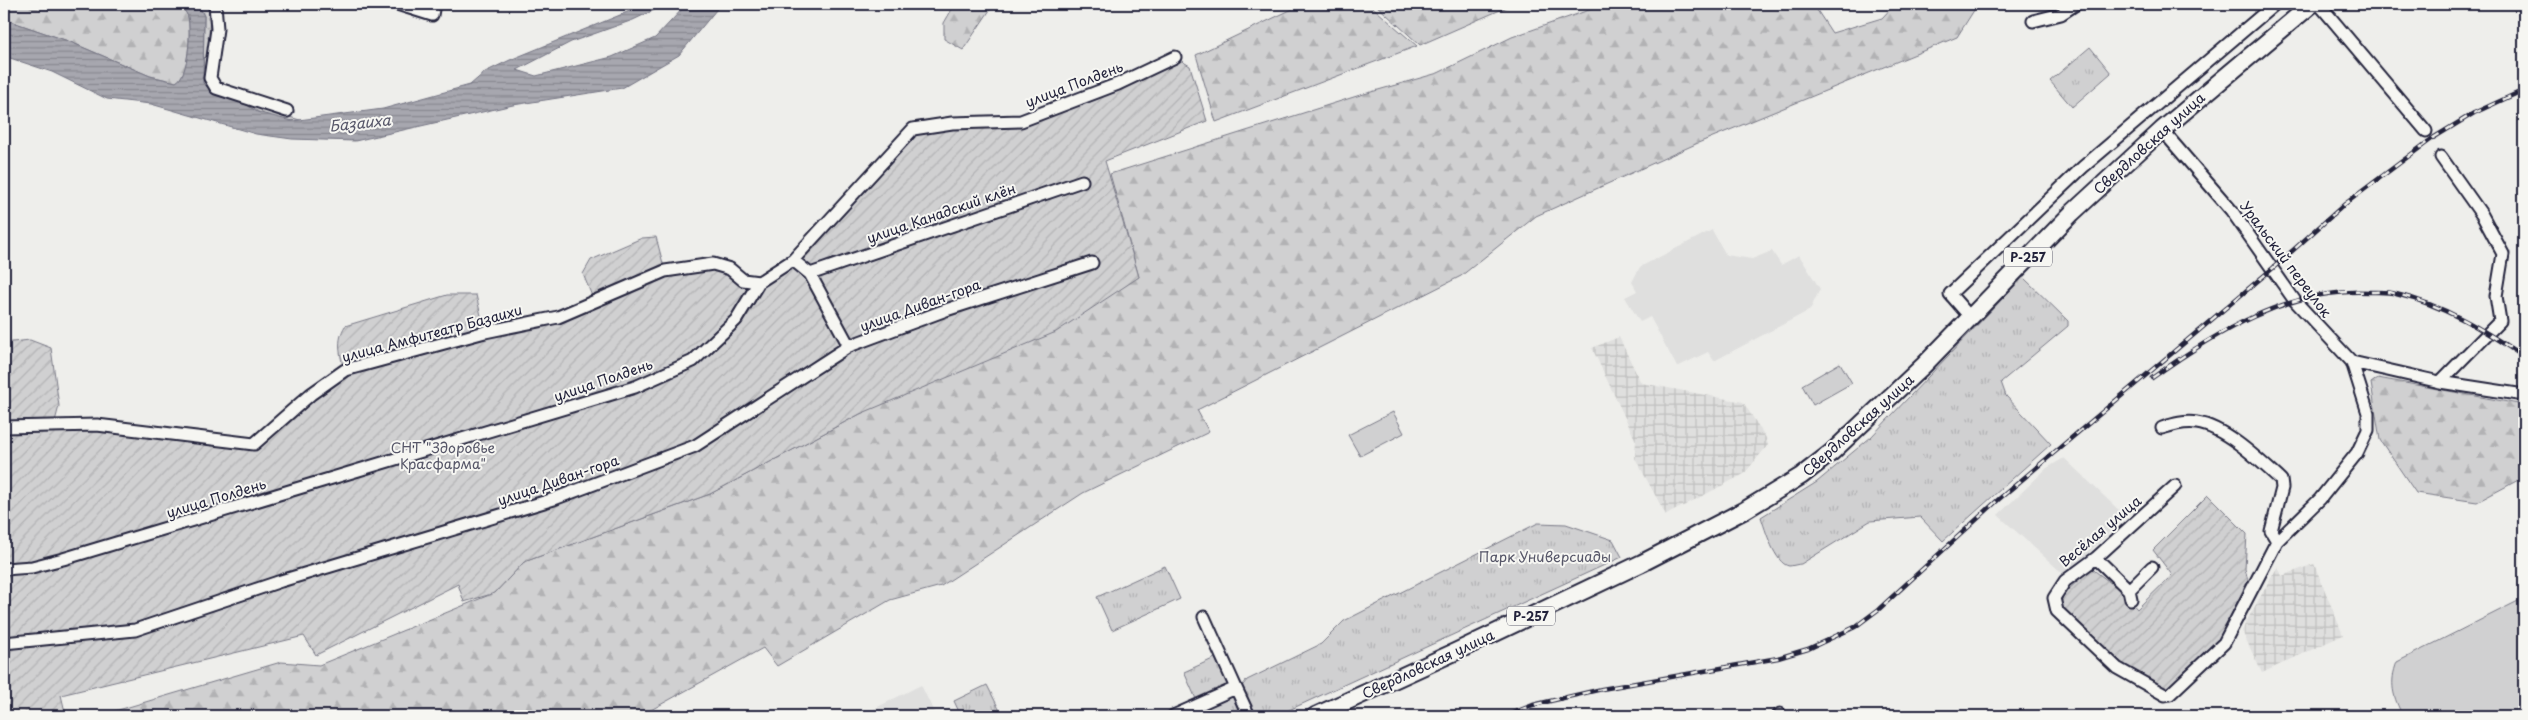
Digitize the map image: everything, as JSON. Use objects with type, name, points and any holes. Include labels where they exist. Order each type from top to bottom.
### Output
[{"type":"highway","name":"Свердловская улица","points":[[1315,716],[1457,652],[1642,563],[1745,510],[1801,476],[1866,421],[1924,365],[2072,213],[2162,130],[2312,4]]},
{"type":"street","points":[[215,4],[217,29],[210,78],[216,88],[287,112]]},
{"type":"street","points":[[397,4],[432,15],[434,4]]},
{"type":"street","points":[[2033,21],[2061,14],[2076,4]]},
{"type":"street","points":[[1970,317],[1950,294],[2083,167],[2275,4]]},
{"type":"street","points":[[2319,4],[2426,130]]},
{"type":"street","name":"улица Полдень","points":[[4,569],[32,566],[64,559],[635,387],[693,361],[736,320],[759,282],[792,260],[913,129],[952,123],[1020,121],[1118,84],[1175,57]]},
{"type":"street","name":"Уральский переулок","points":[[2162,130],[2231,210],[2295,301],[2352,362]]},
{"type":"street","points":[[2440,382],[2500,321],[2496,296],[2503,254],[2482,215],[2441,157]]},
{"type":"street","name":"улица Канадский клён","points":[[810,274],[1082,181]]},
{"type":"street","points":[[792,260],[810,274],[849,346]]},
{"type":"street","name":"улица Диван-гора","points":[[4,643],[135,630],[281,581],[554,499],[694,446],[849,346],[946,310],[1092,263]]},
{"type":"street","name":"улица Амфитеатр Базаихи","points":[[4,427],[97,425],[254,444],[311,394],[345,370],[485,332],[558,317],[665,271],[713,264],[730,269],[743,280],[759,282]]},
{"type":"street","points":[[2352,362],[2440,382],[2524,396]]},
{"type":"street","points":[[2162,428],[2181,422],[2199,423],[2226,436],[2281,480],[2282,488],[2271,531],[2277,541],[2320,499],[2357,453],[2368,430],[2368,413],[2352,362]]},
{"type":"street","name":"Весёлая улица","points":[[2175,486],[2096,558],[2065,581],[2054,598],[2057,611],[2118,668],[2164,695],[2170,694],[2224,643],[2277,541]]},
{"type":"street","points":[[2096,558],[2130,594],[2152,567]]},
{"type":"street","points":[[1204,616],[1249,716]]},
{"type":"street","points":[[1173,716],[1234,684]]},
{"type":"shaded area","points":[[1712,230],[1726,255],[1752,259],[1772,251],[1781,265],[1799,255],[1820,289],[1810,310],[1714,361],[1708,352],[1677,367],[1650,317],[1640,322],[1625,297],[1637,291],[1632,282],[1640,267]]},
{"type":"shaded area","points":[[1619,337],[1641,383],[1743,402],[1766,438],[1768,445],[1744,474],[1666,515],[1635,458],[1636,441],[1592,348]]},
{"type":"shaded area","points":[[2064,458],[2125,516],[2068,574],[2061,572],[1998,515],[2047,468]]},
{"type":"shaded area","points":[[2314,564],[2343,635],[2262,673],[2242,631],[2246,622],[2278,566],[2282,576]]},
{"type":"shaded area","points":[[921,685],[936,716],[860,716]]},
{"type":"green space","points":[[4,4],[179,4],[186,12],[189,24],[188,53],[184,72],[176,82],[150,76],[68,41],[4,19]]},
{"type":"green space","points":[[198,4],[207,4],[209,12],[208,69],[214,93],[203,83],[204,16]]},
{"type":"green space","points":[[955,4],[994,4],[963,50],[944,39],[944,23]]},
{"type":"green space","points":[[1303,4],[1369,4],[1417,46],[1216,122],[1196,55]]},
{"type":"green space","points":[[1375,4],[1514,4],[1420,45]]},
{"type":"green space","points":[[1606,4],[1813,4],[1832,33],[1882,18],[1895,4],[1978,4],[1957,37],[1698,143],[1536,216],[1461,276],[1197,410],[1209,432],[1083,493],[941,586],[890,600],[777,666],[763,648],[640,716],[98,716],[281,662],[319,665],[494,593],[524,562],[710,494],[860,414],[1139,277],[1110,174],[1357,96],[1438,73],[1512,37]]},
{"type":"green space","points":[[2090,47],[2111,73],[2072,107],[2050,81]]},
{"type":"green space","name":"СНТ \"Здоровье Красфарма\"","points":[[1175,57],[1190,66],[1207,121],[1105,161],[1139,277],[1056,332],[860,414],[710,494],[524,562],[495,593],[464,602],[458,584],[316,655],[304,636],[61,695],[66,716],[4,716],[4,343],[30,340],[51,348],[59,406],[54,425],[254,444],[344,370],[340,353],[340,337],[345,326],[447,295],[476,295],[485,332],[558,317],[594,301],[583,274],[591,260],[642,238],[656,237],[665,271],[713,264],[759,282],[793,260],[913,129],[1021,121]]},
{"type":"green space","points":[[247,105],[300,120],[293,121],[272,117]]},
{"type":"green space","points":[[2023,277],[2068,321],[2068,326],[2001,382],[2006,396],[2051,444],[1943,541],[1920,517],[1870,521],[1801,564],[1789,566],[1784,564],[1771,545],[1761,517],[1817,482],[1871,437]]},
{"type":"green space","points":[[1840,363],[1852,383],[1813,405],[1802,385]]},
{"type":"green space","points":[[2378,378],[2524,405],[2524,477],[2477,502],[2416,493],[2380,440],[2371,383]]},
{"type":"green space","points":[[1393,412],[1404,433],[1360,456],[1348,435]]},
{"type":"green space","points":[[2208,495],[2247,534],[2245,569],[2248,580],[2218,641],[2172,685],[2163,688],[2124,665],[2060,608],[2063,595],[2091,568],[2120,590],[2137,609],[2172,575],[2153,550]]},
{"type":"green space","name":"Парк Универсиады","points":[[1538,523],[1566,524],[1613,540],[1622,557],[1276,716],[1189,716],[1234,696],[1247,680],[1321,644],[1344,621]]},
{"type":"green space","points":[[1165,566],[1180,599],[1112,630],[1097,597]]},
{"type":"green space","points":[[2524,598],[2524,716],[2403,716],[2393,690],[2393,677],[2397,662]]},
{"type":"green space","points":[[1215,658],[1228,685],[1196,699],[1184,672]]},
{"type":"green space","points":[[987,685],[1001,713],[993,716],[961,716],[954,701]]},
{"type":"water","name":"Базаиха","points":[[179,4],[198,4],[204,16],[203,83],[214,93],[247,105],[257,112],[291,121],[383,109],[470,85],[485,72],[510,60],[647,4],[667,4],[633,20],[571,42],[517,70],[536,76],[612,57],[655,38],[687,4],[721,4],[679,55],[622,88],[513,105],[355,141],[292,139],[256,134],[151,104],[107,99],[52,72],[4,56],[4,19],[68,41],[150,76],[176,82],[184,71],[189,42],[188,17]]},
{"type":"railway","points":[[1505,716],[1533,705],[1602,689],[1778,658],[1808,649],[1855,627],[1879,609],[1999,499],[2273,268],[2345,204],[2433,138],[2474,113],[2524,90]]},
{"type":"railway","points":[[2152,378],[2201,345],[2254,316],[2282,305],[2340,292],[2390,292],[2431,305],[2479,328],[2524,357]]}]
